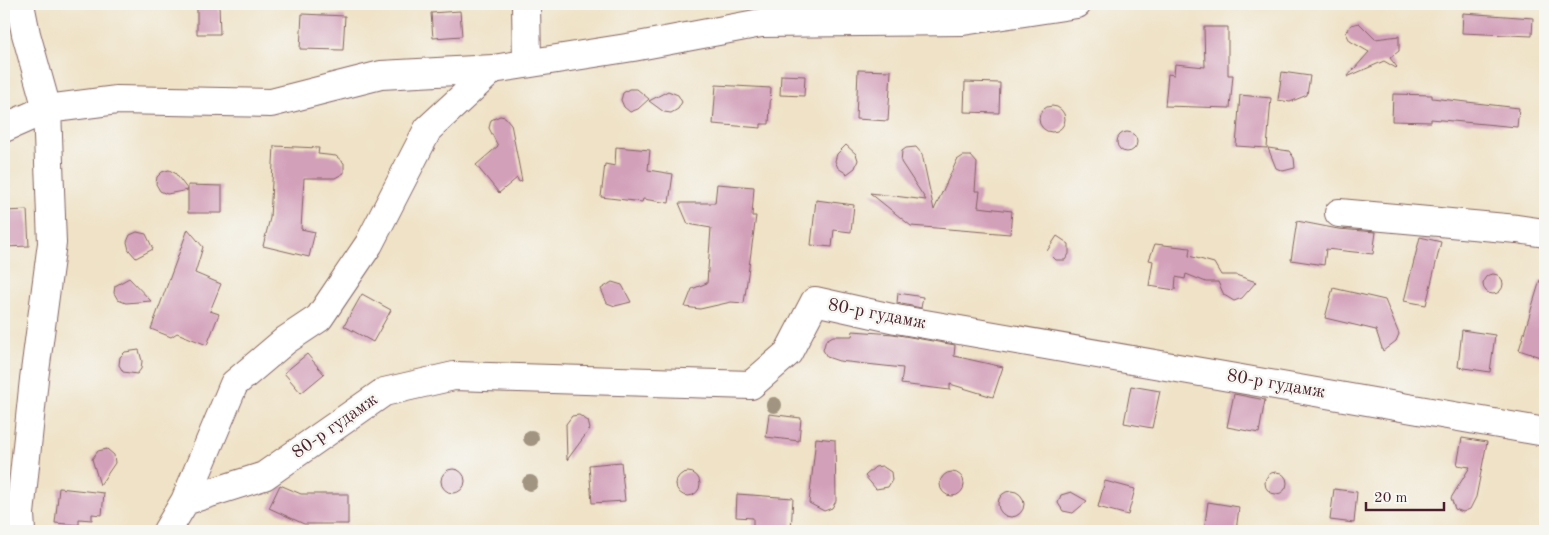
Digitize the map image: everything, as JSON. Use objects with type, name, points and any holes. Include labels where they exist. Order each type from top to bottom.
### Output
[{"type":"street","points":[[20,4],[26,34],[47,109],[52,243],[34,379],[20,514],[21,531]]},
{"type":"street","points":[[526,4],[528,63]]},
{"type":"street","points":[[4,128],[47,109],[117,100],[271,103],[381,75],[493,69],[633,47],[761,23],[963,21],[1077,4]]},
{"type":"street","points":[[167,531],[186,501],[234,384],[286,340],[319,318],[369,244],[428,129],[493,69]]},
{"type":"street","points":[[1339,213],[1545,233]]},
{"type":"street","name":"80-р гудамж","points":[[186,501],[264,476],[384,392],[454,376],[751,385],[788,353],[815,301],[896,319],[1545,432]]},
{"type":"building","points":[[197,4],[219,4],[220,34],[197,34]]},
{"type":"building","points":[[460,11],[462,36],[433,38],[431,13]]},
{"type":"building","points":[[1463,13],[1533,18],[1532,36],[1462,33]]},
{"type":"building","points":[[302,14],[345,16],[343,50],[300,49]]},
{"type":"building","points":[[1359,23],[1375,39],[1399,36],[1399,51],[1390,58],[1396,68],[1384,61],[1347,77],[1369,52],[1350,41],[1346,33],[1351,25]]},
{"type":"building","points":[[1204,27],[1228,27],[1228,75],[1233,75],[1230,108],[1165,106],[1168,74],[1174,75],[1175,64],[1205,67]]},
{"type":"building","points":[[858,70],[891,71],[888,121],[856,119]]},
{"type":"building","points":[[1282,72],[1310,76],[1307,95],[1290,102],[1278,100]]},
{"type":"building","points":[[781,75],[805,76],[804,96],[780,95]]},
{"type":"building","points":[[965,82],[1000,83],[999,113],[964,112]]},
{"type":"building","points":[[716,85],[771,88],[769,124],[761,124],[761,128],[713,124]]},
{"type":"building","points":[[629,89],[637,89],[649,99],[638,109],[630,112],[624,107],[621,100],[623,93]]},
{"type":"building","points":[[668,91],[678,95],[682,102],[678,109],[671,113],[664,112],[649,101]]},
{"type":"building","points":[[1393,94],[1432,95],[1432,98],[1519,108],[1517,127],[1431,119],[1431,122],[1392,121]]},
{"type":"building","points":[[1240,95],[1271,98],[1267,148],[1236,146]]},
{"type":"building","points":[[1052,106],[1061,110],[1065,119],[1061,128],[1052,132],[1043,128],[1039,119],[1043,110]]},
{"type":"building","points":[[500,116],[505,117],[511,124],[522,181],[519,182],[517,178],[499,193],[476,165],[498,146],[489,128],[491,120]]},
{"type":"building","points":[[1123,132],[1131,132],[1137,138],[1137,146],[1131,152],[1123,152],[1117,146],[1117,138]]},
{"type":"building","points":[[846,145],[856,154],[858,160],[855,168],[847,174],[838,168],[835,161],[837,154]]},
{"type":"building","points":[[274,146],[319,148],[318,154],[336,156],[344,163],[344,173],[335,178],[304,178],[301,229],[315,232],[309,257],[263,246],[270,218]]},
{"type":"building","points":[[616,147],[650,150],[648,170],[673,174],[669,203],[643,199],[642,202],[601,197],[605,164],[615,166]]},
{"type":"building","points":[[916,147],[922,154],[934,210],[957,160],[963,156],[971,156],[977,163],[975,191],[980,191],[978,207],[1012,211],[1010,234],[911,226],[870,193],[926,200],[901,162],[902,151],[906,148]]},
{"type":"building","points":[[1268,148],[1289,151],[1294,158],[1295,168],[1283,171],[1276,168]]},
{"type":"building","points":[[169,170],[175,173],[188,190],[167,194],[160,191],[156,184],[157,177],[162,172]]},
{"type":"building","points":[[717,184],[754,187],[752,216],[756,216],[744,303],[731,302],[700,309],[685,307],[692,289],[707,283],[711,228],[688,224],[679,203],[715,203]]},
{"type":"building","points":[[188,185],[222,186],[222,213],[188,213]]},
{"type":"building","points":[[816,200],[854,205],[851,232],[834,230],[832,247],[811,245]]},
{"type":"building","points":[[27,210],[29,246],[4,247],[4,211]]},
{"type":"building","points":[[1297,221],[1338,229],[1376,232],[1373,254],[1326,249],[1324,265],[1291,260]]},
{"type":"building","points":[[188,229],[203,247],[195,273],[221,284],[210,311],[219,314],[207,345],[177,333],[171,337],[151,329]]},
{"type":"building","points":[[137,232],[146,234],[153,249],[136,258],[129,250],[127,242],[130,235]]},
{"type":"building","points":[[1057,236],[1069,244],[1069,254],[1065,260],[1056,260],[1047,251]]},
{"type":"building","points":[[1420,237],[1441,242],[1426,305],[1404,301]]},
{"type":"building","points":[[1155,244],[1190,248],[1189,256],[1214,263],[1221,275],[1236,275],[1256,282],[1242,298],[1234,301],[1224,295],[1218,282],[1206,282],[1186,274],[1185,279],[1176,277],[1175,290],[1149,286],[1153,261],[1149,260]]},
{"type":"building","points":[[1489,274],[1497,274],[1503,280],[1503,288],[1497,294],[1489,294],[1483,288],[1483,280]]},
{"type":"building","points":[[129,278],[151,301],[126,303],[118,300],[114,293],[115,286]]},
{"type":"building","points":[[1540,280],[1545,281],[1545,339],[1540,357],[1519,350]]},
{"type":"building","points":[[612,282],[622,285],[631,302],[615,306],[607,303],[601,289]]},
{"type":"building","points":[[1333,288],[1385,300],[1399,334],[1396,341],[1383,351],[1376,330],[1325,318]]},
{"type":"building","points":[[898,293],[923,297],[921,308],[897,303]]},
{"type":"building","points":[[362,294],[391,310],[373,342],[344,326]]},
{"type":"building","points":[[1462,330],[1495,335],[1490,372],[1458,367]]},
{"type":"building","points":[[853,331],[893,334],[955,345],[954,356],[1003,367],[993,397],[950,384],[950,390],[901,384],[903,368],[839,361],[827,357],[823,350],[826,340],[833,336],[852,336]]},
{"type":"building","points":[[139,350],[142,361],[141,369],[137,374],[123,372],[119,365],[120,357],[125,352]]},
{"type":"building","points":[[307,354],[324,374],[301,393],[284,373]]},
{"type":"building","points":[[1131,386],[1160,391],[1152,428],[1124,423]]},
{"type":"building","points":[[1234,394],[1265,400],[1259,433],[1227,427]]},
{"type":"building","points":[[769,414],[801,418],[799,441],[766,437]]},
{"type":"building","points":[[579,415],[588,421],[590,429],[567,460],[566,424],[572,416]]},
{"type":"building","points":[[816,438],[835,440],[836,501],[832,508],[824,511],[809,503]]},
{"type":"building","points":[[1462,438],[1487,442],[1476,497],[1470,509],[1463,512],[1455,509],[1451,498],[1470,467],[1457,465]]},
{"type":"building","points":[[107,449],[114,455],[115,463],[100,485],[92,459],[98,451]]},
{"type":"building","points":[[621,462],[625,501],[592,503],[589,465]]},
{"type":"building","points":[[882,466],[891,472],[892,480],[888,487],[876,489],[865,476],[875,467]]},
{"type":"building","points":[[453,469],[458,470],[464,476],[464,486],[458,492],[453,493],[448,492],[442,486],[441,481],[442,476],[448,470]]},
{"type":"building","points":[[688,472],[693,473],[699,479],[699,489],[693,495],[688,496],[683,495],[677,489],[676,484],[677,479],[683,473]]},
{"type":"building","points":[[952,472],[957,473],[963,479],[963,489],[957,495],[952,496],[947,495],[941,489],[940,484],[941,479],[947,473]]},
{"type":"building","points":[[1272,472],[1280,472],[1287,479],[1287,487],[1280,494],[1272,494],[1265,487],[1265,479]]},
{"type":"building","points":[[1105,481],[1135,489],[1128,515],[1098,507]]},
{"type":"building","points":[[280,485],[301,494],[348,494],[348,524],[304,524],[269,508]]},
{"type":"building","points":[[59,488],[104,493],[102,515],[92,514],[92,520],[79,519],[79,525],[55,523]]},
{"type":"building","points":[[1334,489],[1357,492],[1354,523],[1330,520]]},
{"type":"building","points":[[1011,491],[1020,495],[1024,504],[1020,513],[1011,517],[1002,513],[998,504],[1002,495]]},
{"type":"building","points":[[1071,492],[1087,501],[1073,513],[1063,511],[1058,503],[1061,495]]},
{"type":"building","points":[[737,494],[793,498],[791,531],[753,529],[753,518],[736,517]]},
{"type":"building","points":[[1208,502],[1239,507],[1236,531],[1204,531]]}]
